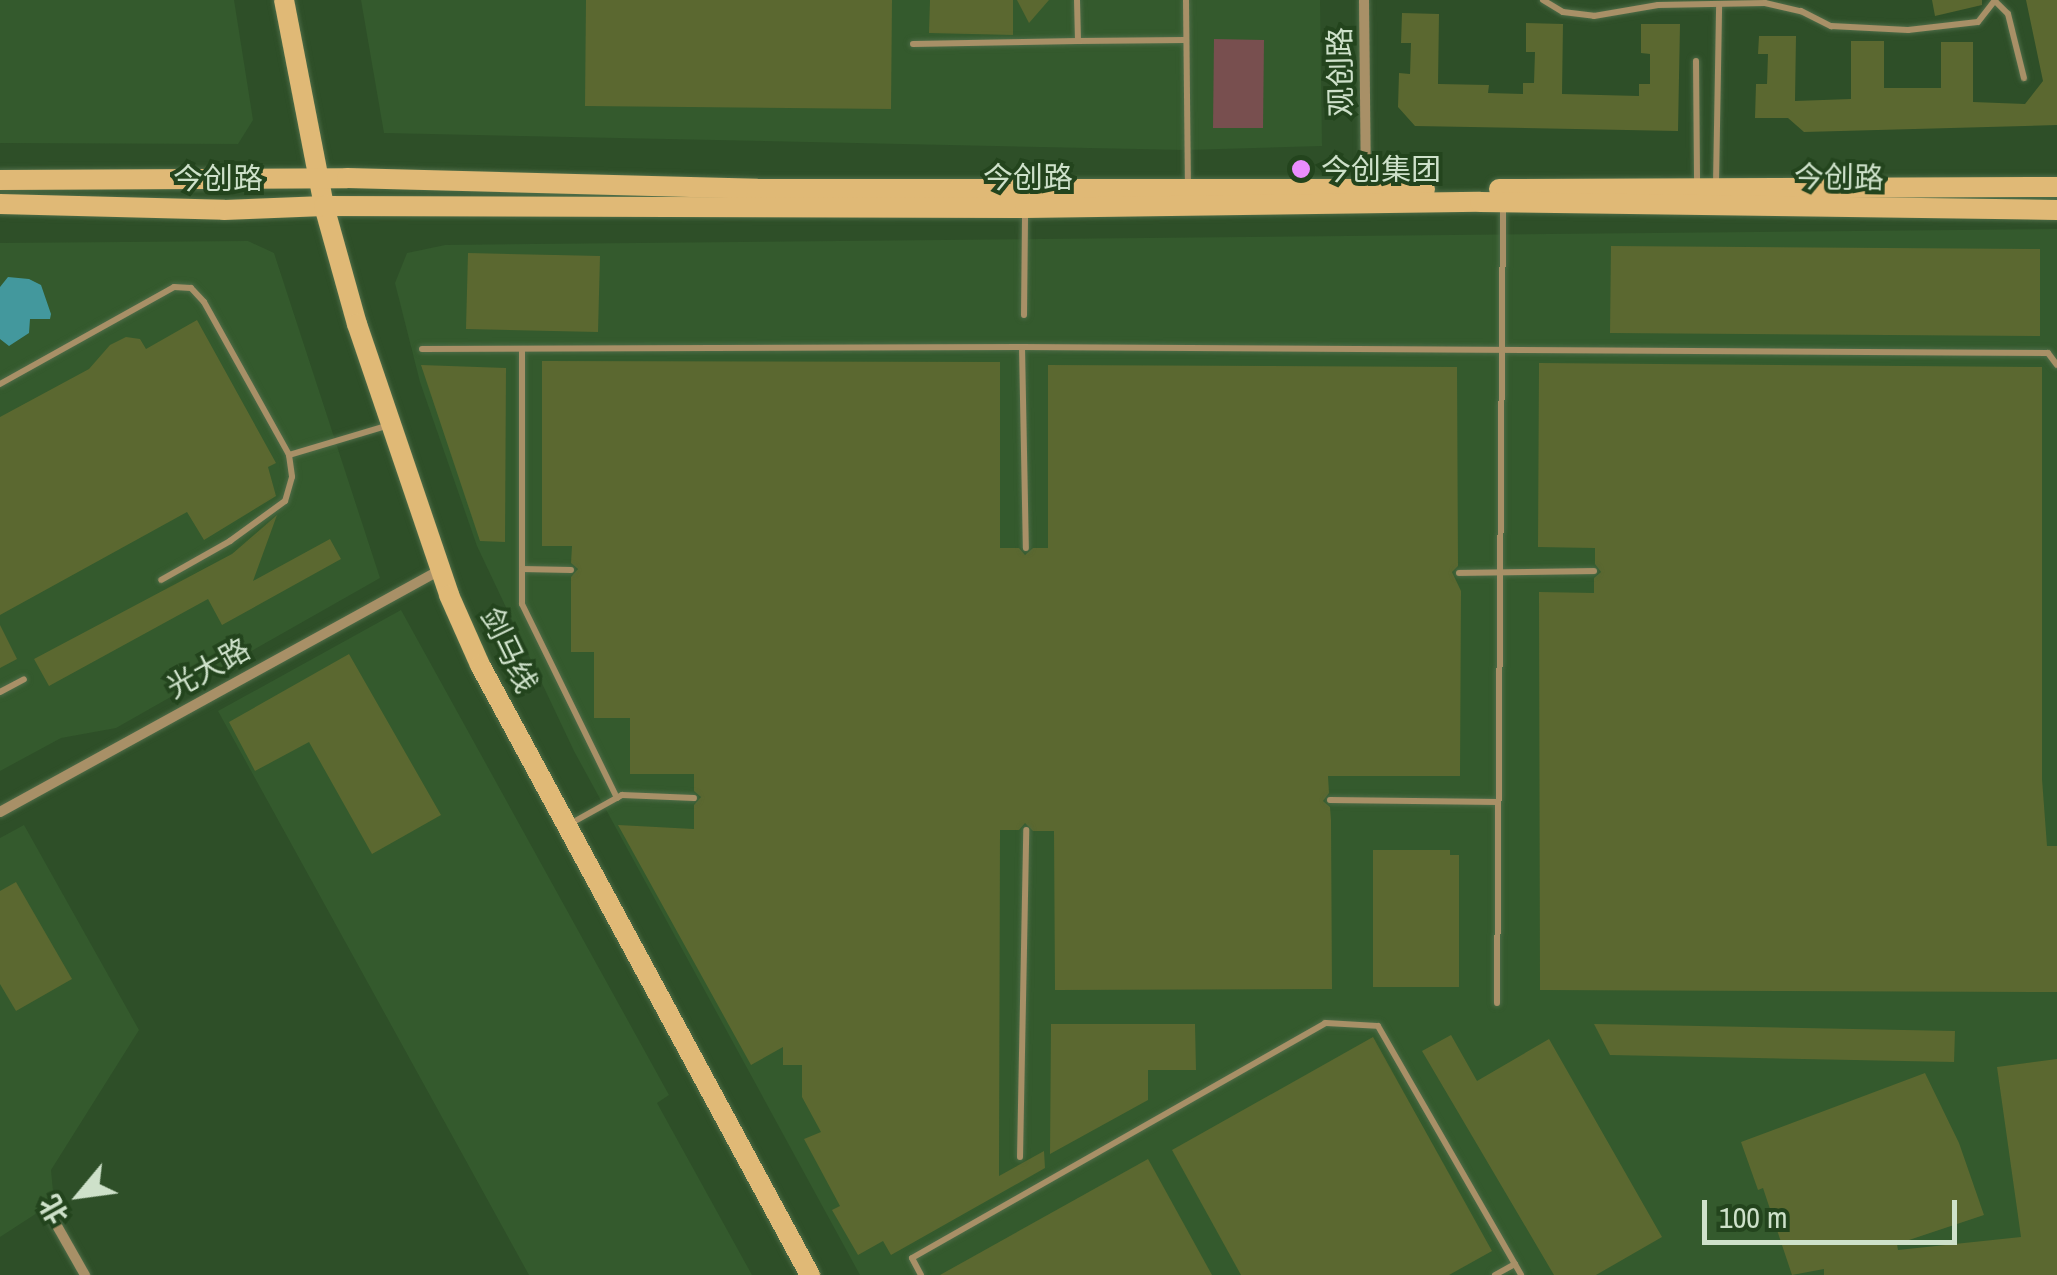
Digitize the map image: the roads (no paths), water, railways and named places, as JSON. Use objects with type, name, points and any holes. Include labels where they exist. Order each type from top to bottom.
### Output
[{"type":"main road","name":"剑马线","points":[[284,0],[324,206],[390,424],[440,570],[480,665],[810,1275]]},
{"type":"main road","name":"今创路","points":[[0,180],[320,178],[757,189],[1188,188],[1365,196]]},
{"type":"main road","name":"今创路","points":[[1503,196],[1707,190],[2057,188]]},
{"type":"main road","name":"今创路","points":[[0,204],[224,210],[324,206],[1026,208],[1365,196],[1503,196],[2057,210]]},
{"type":"street","name":"观创路","points":[[1364,0],[1365,196]]},
{"type":"street","name":"光大路","points":[[0,812],[440,570]]},
{"type":"street","points":[[52,1216],[85,1275]]},
{"type":"lane","points":[[1078,0],[1078,41]]},
{"type":"lane","points":[[1186,0],[1188,188]]},
{"type":"lane","points":[[1543,0],[1563,12],[1594,16],[1658,5],[1765,3],[1801,11],[1831,26],[1908,30],[1978,22],[1995,1],[2008,14],[2024,78]]},
{"type":"lane","points":[[1707,190],[1720,4]]},
{"type":"lane","points":[[913,44],[1185,40]]},
{"type":"lane","points":[[1696,61],[1707,190]]},
{"type":"lane","points":[[1497,1004],[1503,196]]},
{"type":"lane","points":[[1024,315],[1026,208]]},
{"type":"lane","points":[[0,384],[174,287],[191,288],[204,302],[289,455],[292,478],[285,501],[230,541],[161,580]]},
{"type":"lane","points":[[1022,346],[1026,548]]},
{"type":"lane","points":[[422,349],[1022,346],[1499,353],[2048,353],[2057,365]]},
{"type":"lane","points":[[522,348],[522,604],[616,798]]},
{"type":"lane","points":[[289,455],[390,424]]},
{"type":"lane","points":[[522,568],[572,570]]},
{"type":"lane","points":[[1459,573],[1594,570]]},
{"type":"lane","points":[[0,692],[24,679]]},
{"type":"lane","points":[[566,826],[616,798],[694,798]]},
{"type":"lane","points":[[1330,800],[1498,802]]},
{"type":"lane","points":[[1020,1157],[1026,830]]},
{"type":"lane","points":[[921,1275],[912,1258],[1325,1023],[1378,1026],[1522,1275]]},
{"type":"lane","points":[[1495,1275],[1515,1264]]},
{"type":"water","points":[[8,277],[29,279],[41,285],[51,314],[50,319],[30,319],[29,333],[9,346],[0,339],[0,287]]},
{"type":"place","name":"今创集团","points":[[1301,169]]}]
